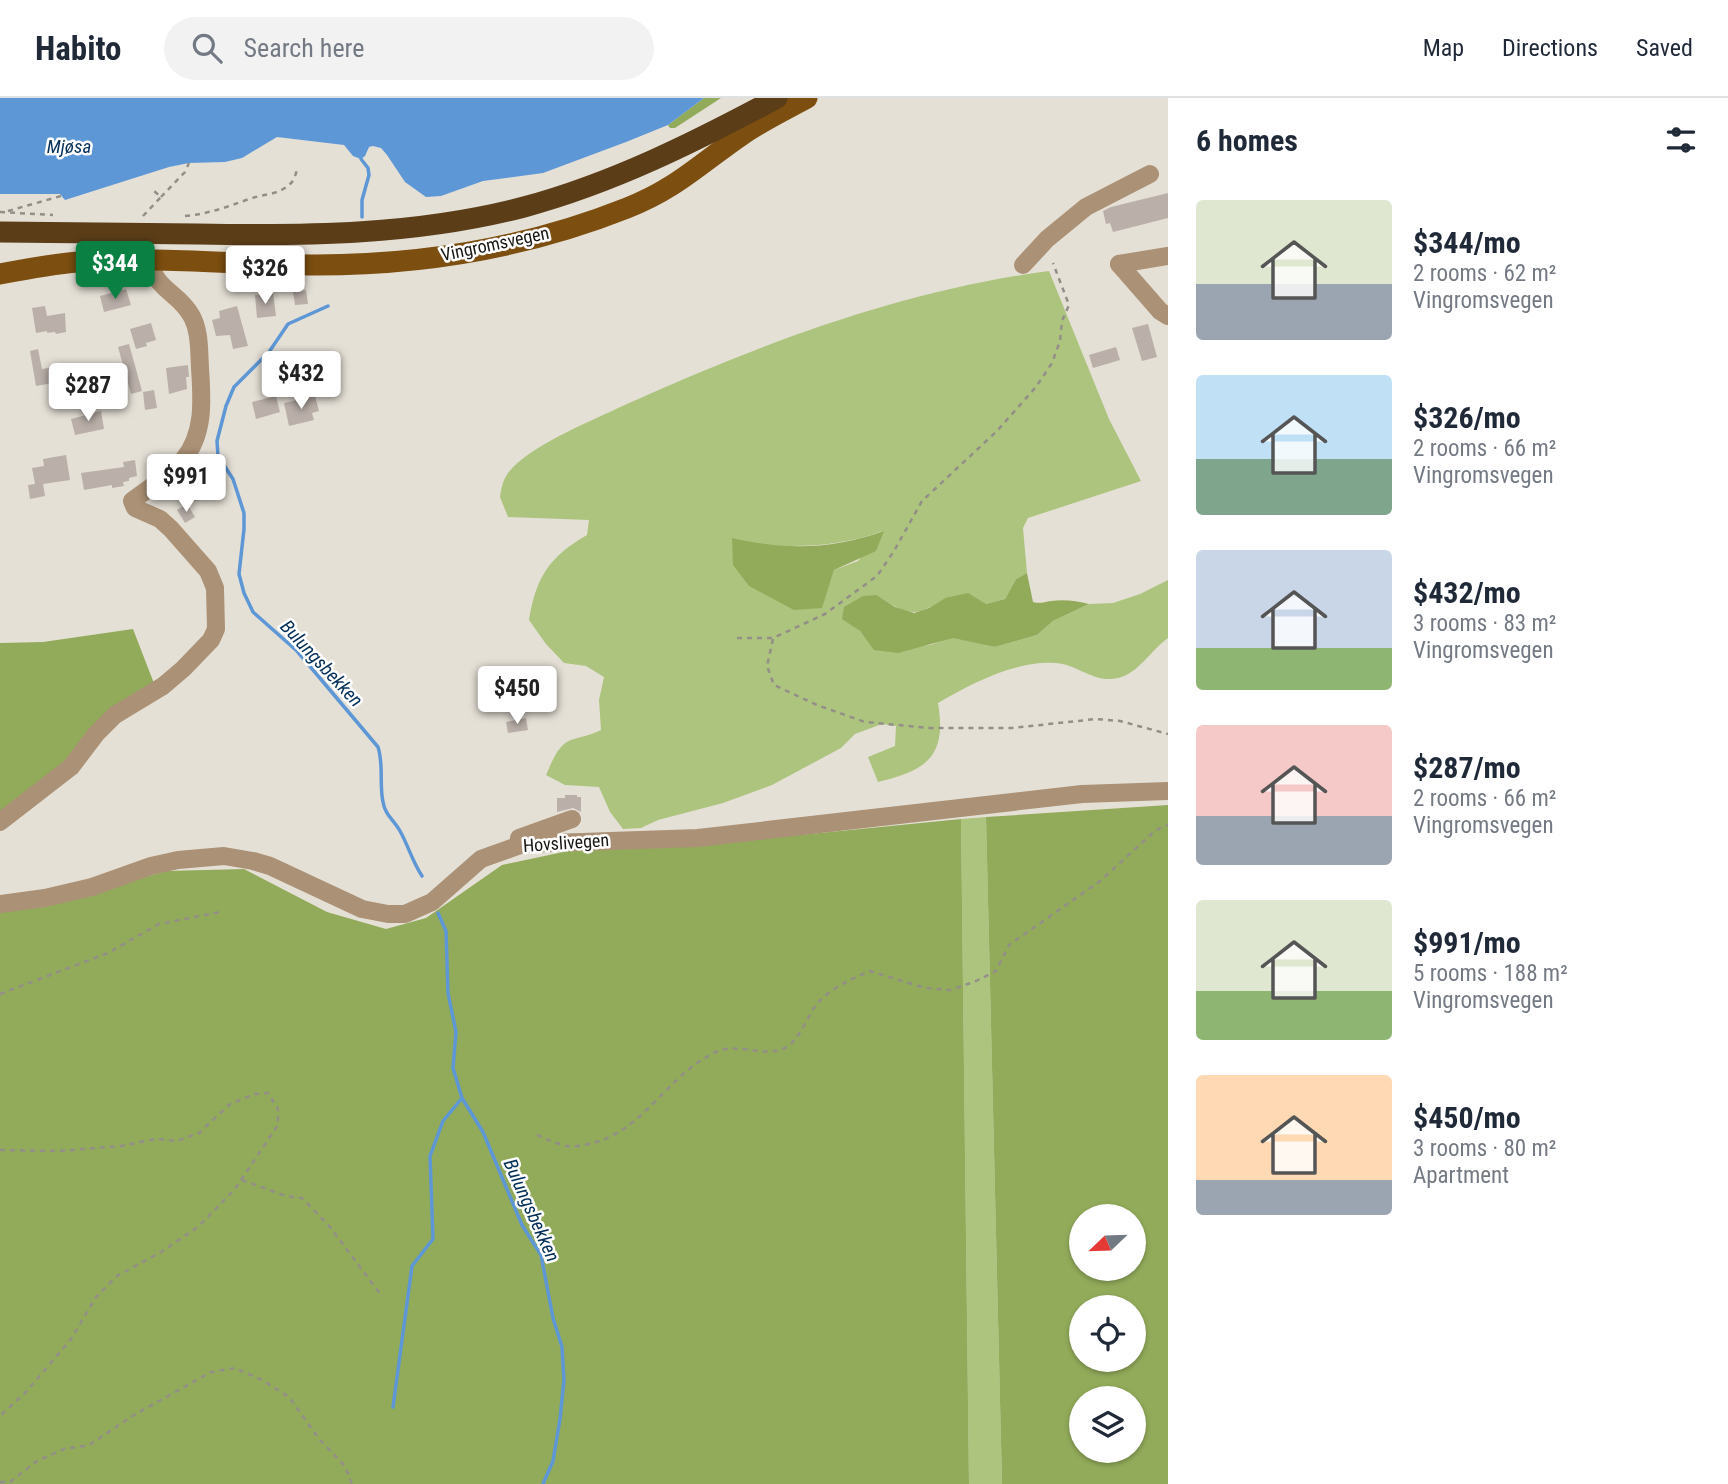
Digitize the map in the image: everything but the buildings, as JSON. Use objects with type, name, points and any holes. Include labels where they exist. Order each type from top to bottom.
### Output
[{"type":"highway","points":[[2,219],[330,234],[457,221],[524,206],[612,178],[680,149],[777,98]]},
{"type":"main road","name":"Vingromsvegen","points":[[0,274],[78,262],[353,264],[443,256],[535,238],[580,225],[650,199],[691,174],[744,133],[807,98]]},
{"type":"street","points":[[1023,265],[1047,239],[1086,207],[1150,174]]},
{"type":"street","points":[[1168,256],[1119,264],[1160,311],[1168,316]]},
{"type":"street","points":[[0,821],[71,767],[96,734],[115,715],[163,686],[183,669],[211,640],[216,629],[215,588],[208,571],[171,529],[160,519],[135,508],[132,501],[183,460],[202,417],[198,334],[193,318],[154,278],[149,261]]},
{"type":"street","name":"Hovslivegen","points":[[0,904],[45,898],[92,887],[151,866],[224,856],[270,866],[362,909],[405,914],[432,902],[481,859],[513,846],[618,839],[698,838],[1083,794],[1168,790]]},
{"type":"street","points":[[513,846],[523,836],[572,819]]},
{"type":"path","points":[[149,218],[139,218],[147,214],[186,172],[189,163]]},
{"type":"path","points":[[178,216],[211,213],[282,190],[292,183],[297,169]]},
{"type":"path","points":[[153,191],[161,197]]},
{"type":"path","points":[[2,219],[20,206],[61,197]]},
{"type":"path","points":[[2,219],[60,215]]},
{"type":"path","points":[[737,638],[773,638],[825,614],[877,576],[922,501],[997,431],[1036,387],[1052,363],[1060,341],[1062,321],[1069,305],[1053,263]]},
{"type":"path","points":[[773,638],[767,666],[774,685],[817,705],[865,722],[930,728],[1012,728],[1096,719],[1120,721],[1168,734]]},
{"type":"path","points":[[537,1135],[570,1147],[602,1142],[631,1125],[682,1074],[713,1053],[724,1049],[767,1051],[784,1048],[792,1042],[818,1003],[848,980],[870,971],[925,988],[951,990],[976,981],[996,971],[1009,945],[1100,881],[1156,830],[1168,825]]},
{"type":"path","points":[[0,994],[108,953],[159,924],[220,912]]},
{"type":"path","points":[[0,1150],[61,1151],[121,1146],[155,1139],[177,1142],[199,1133],[230,1104],[255,1094],[268,1093],[278,1109],[278,1125],[235,1189],[198,1227],[161,1252],[117,1276],[96,1297],[71,1339],[25,1393],[0,1416]]},
{"type":"path","points":[[242,1180],[286,1196],[302,1198],[330,1227],[382,1295]]},
{"type":"path","points":[[0,1482],[10,1482],[37,1461],[64,1450],[89,1445],[134,1415],[211,1372],[235,1368],[262,1380],[289,1397],[320,1440],[345,1466],[352,1484]]},
{"type":"green space","points":[[704,98],[721,98],[675,128],[670,128],[668,125]]},
{"type":"green space","points":[[1049,271],[1109,419],[1141,481],[1028,518],[1023,528],[1027,573],[1016,579],[1005,599],[986,604],[945,598],[926,609],[911,612],[896,607],[877,595],[843,618],[860,631],[875,650],[930,645],[953,637],[995,647],[1037,635],[1053,621],[1089,604],[1113,603],[1140,594],[1168,580],[1168,638],[1132,672],[1118,678],[1101,678],[1063,664],[1040,663],[1010,669],[964,688],[938,703],[939,736],[936,749],[930,758],[909,772],[878,782],[868,757],[895,746],[896,726],[882,724],[855,734],[841,748],[772,785],[723,803],[658,820],[641,828],[623,829],[610,812],[599,787],[565,785],[546,775],[564,744],[601,730],[599,700],[604,677],[586,666],[564,663],[529,620],[540,580],[546,570],[563,552],[587,535],[589,520],[508,517],[500,497],[508,473],[517,463],[559,436],[722,363],[882,307],[993,280]],"holes":[[[883,531],[858,561],[834,570],[821,608],[764,545],[824,544],[854,540]]]},
{"type":"green space","points":[[884,531],[876,551],[834,570],[822,608],[794,610],[749,586],[733,565],[732,538],[771,545],[808,546],[845,542]]},
{"type":"green space","points":[[1027,573],[1033,602],[1066,600],[1089,604],[1053,621],[1037,635],[995,647],[953,638],[898,653],[874,650],[860,631],[842,619],[844,607],[863,596],[877,595],[895,607],[914,613],[945,598],[968,593],[986,604],[1005,599],[1016,579]]},
{"type":"green space","points":[[133,629],[155,686],[0,815],[0,643],[43,642]]},
{"type":"green space","points":[[1168,805],[1168,1484],[1002,1484],[986,817]]},
{"type":"green space","points":[[986,817],[1002,1484],[969,1484],[961,819]]},
{"type":"green space","points":[[961,819],[969,1484],[0,1484],[0,911],[44,907],[166,871],[244,869],[327,912],[386,929],[426,918],[502,865],[568,851],[760,839]]},
{"type":"water","name":"Mjøsa","points":[[0,98],[704,98],[668,125],[543,173],[483,181],[441,196],[426,197],[405,182],[381,148],[369,147],[361,159],[353,156],[344,145],[277,137],[242,158],[169,167],[65,200],[60,194],[0,194]]},
{"type":"waterway","name":"Bulungsbekken","points":[[361,159],[368,168],[369,175],[362,200],[362,217]]},
{"type":"waterway","name":"Bulungsbekken","points":[[328,306],[288,324],[269,352],[234,387],[217,441],[218,456],[233,479],[244,513],[239,574],[253,612],[297,651],[378,747],[384,807],[400,831],[422,876]]},
{"type":"waterway","name":"Bulungsbekken","points":[[438,913],[446,931],[448,993],[456,1032],[453,1068],[462,1098],[483,1132],[522,1225],[541,1255],[553,1318],[562,1347],[564,1380],[560,1419],[553,1461],[543,1484]]},
{"type":"waterway","points":[[393,1407],[412,1266],[433,1239],[430,1156],[443,1121],[462,1098]]}]
